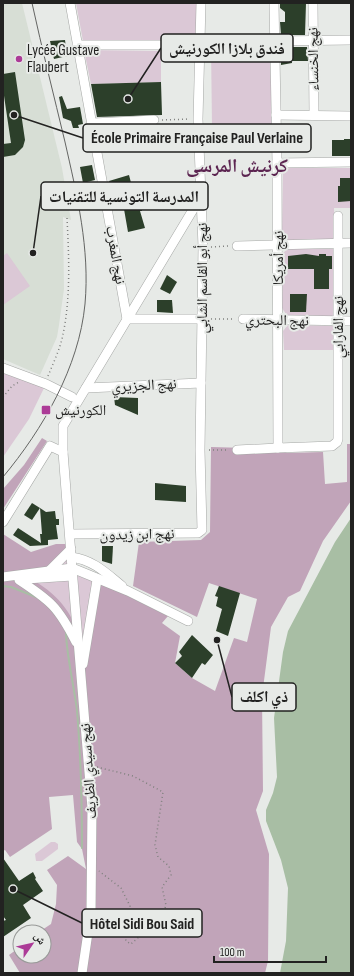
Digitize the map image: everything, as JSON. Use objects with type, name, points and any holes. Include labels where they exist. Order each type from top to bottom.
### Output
[{"type":"street","name":"نهج المغرب","points":[[70,3],[93,122],[127,319]]},
{"type":"street","name":"نهج أبو القاسم الشابي","points":[[202,3],[199,45],[198,119],[203,247],[200,450],[202,530]]},
{"type":"street","name":"نهج أمريكا","points":[[274,3],[278,244],[278,448]]},
{"type":"street","name":"نهج الخنساء","points":[[313,3],[314,115]]},
{"type":"street","points":[[246,43],[351,40]]},
{"type":"street","points":[[77,45],[199,45]]},
{"type":"street","points":[[276,115],[351,116]]},
{"type":"street","points":[[93,122],[154,120]]},
{"type":"street","points":[[277,163],[351,162]]},
{"type":"street","name":"نهج سيدي الظريف","points":[[82,973],[91,912],[93,863],[89,766],[72,572],[63,452],[63,426],[200,198]]},
{"type":"street","name":"نهج الفارابي","points":[[278,448],[332,446],[338,439],[338,216]]},
{"type":"street","points":[[237,246],[351,243]]},
{"type":"street","points":[[127,319],[203,319]]},
{"type":"street","name":"نهج البحتري","points":[[243,319],[351,321]]},
{"type":"street","points":[[3,368],[46,384],[72,397]]},
{"type":"street","name":"نهج الجزيري","points":[[86,388],[201,383]]},
{"type":"street","points":[[3,522],[50,446],[63,452]]},
{"type":"street","points":[[237,450],[278,448]]},
{"type":"street","name":"نهج ابن زيدون","points":[[70,534],[198,533],[202,530]]},
{"type":"street","points":[[49,571],[71,553],[98,566],[128,591]]},
{"type":"street","points":[[3,577],[49,571],[72,572],[128,591],[188,621]]},
{"type":"street","points":[[3,582],[72,572]]},
{"type":"street","points":[[18,580],[50,601],[65,619],[78,646]]},
{"type":"street","points":[[81,671],[97,580]]},
{"type":"path","points":[[199,45],[246,43]]},
{"type":"path","points":[[154,120],[198,119]]},
{"type":"path","points":[[46,384],[62,340],[64,326],[68,276],[67,218]]},
{"type":"path","points":[[203,247],[237,246]]},
{"type":"path","name":"نهج البحتري","points":[[203,319],[243,319]]},
{"type":"path","points":[[3,397],[12,386],[25,377]]},
{"type":"path","points":[[200,450],[237,450]]},
{"type":"path","points":[[89,766],[133,776],[163,792],[155,845],[158,857],[169,866],[171,875],[162,887],[166,905],[160,924],[149,928],[131,944],[126,941],[122,923],[130,906],[125,893],[112,880],[102,874],[93,863]]},
{"type":"shaded area","points":[[3,3],[22,3],[62,168],[71,220],[63,217],[64,289],[57,337],[40,375],[3,359]]},
{"type":"shaded area","points":[[76,3],[198,3],[197,36],[192,41],[83,41]]},
{"type":"shaded area","points":[[270,46],[272,125],[212,126],[211,47]]},
{"type":"shaded area","points":[[84,50],[161,51],[161,82],[91,84]]},
{"type":"shaded area","points":[[289,168],[351,168],[351,208],[334,208],[335,239],[331,241],[287,241],[282,235],[283,172]]},
{"type":"shaded area","points":[[289,248],[333,249],[337,252],[336,312],[331,317],[288,317],[282,308],[283,253]]},
{"type":"shaded area","points":[[7,253],[30,286],[3,305],[3,256]]},
{"type":"shaded area","points":[[288,325],[335,326],[335,350],[284,350],[283,331]]},
{"type":"shaded area","points":[[3,371],[44,388],[29,419],[3,457]]},
{"type":"shaded area","points":[[42,438],[47,441],[3,509],[3,489],[24,465]]},
{"type":"shaded area","points":[[347,444],[351,444],[351,501],[323,541],[300,591],[288,597],[271,627],[262,696],[263,791],[256,810],[269,854],[268,961],[265,973],[20,973],[14,964],[52,964],[51,924],[56,904],[57,885],[47,870],[68,856],[86,869],[82,849],[77,842],[73,795],[49,797],[52,829],[10,857],[5,850],[3,851],[3,534],[31,552],[56,544],[67,544],[64,559],[27,577],[38,583],[62,604],[73,621],[83,643],[94,587],[92,580],[127,594],[168,616],[162,623],[180,636],[175,663],[192,678],[215,691],[234,638],[247,642],[257,599],[209,583],[197,617],[133,586],[139,542],[201,540],[210,532],[211,447],[280,449],[287,453],[323,452],[325,484],[347,482]]},
{"type":"shaded area","points":[[351,518],[351,973],[280,973],[286,941],[288,888],[281,860],[266,821],[266,810],[273,793],[277,777],[274,718],[283,652],[288,631],[335,542]]},
{"type":"shaded area","points":[[67,544],[77,574],[92,580],[94,587],[84,643],[27,577]]},
{"type":"shaded area","points":[[51,842],[58,844],[58,849],[42,861],[36,861],[35,854]]},
{"type":"shaded area","points":[[12,953],[12,960],[9,955]]},
{"type":"building","points":[[280,3],[306,3],[305,35],[281,35],[280,22],[285,22],[285,12],[280,8]]},
{"type":"building","points":[[65,40],[67,56],[54,59],[50,41]]},
{"type":"building","points":[[281,47],[307,47],[308,61],[292,61],[292,63],[281,65]]},
{"type":"building","points":[[15,72],[25,140],[23,147],[15,155],[3,157],[3,144],[11,143],[3,89],[3,74]]},
{"type":"building","points":[[161,82],[162,115],[97,117],[91,84]]},
{"type":"building","points":[[62,96],[67,109],[80,107],[83,124],[78,125],[79,128],[73,128],[71,121],[63,118],[59,97]]},
{"type":"building","points":[[351,139],[351,156],[332,156],[332,140]]},
{"type":"building","points":[[92,165],[95,180],[83,183],[80,167]]},
{"type":"building","points":[[129,175],[135,198],[140,197],[142,211],[140,211],[145,228],[128,232],[121,192],[113,194],[109,181]]},
{"type":"building","points":[[340,178],[351,178],[351,201],[338,202],[338,186],[340,186]]},
{"type":"building","points":[[306,254],[319,256],[319,254],[326,254],[326,256],[332,256],[332,269],[329,269],[329,289],[314,289],[314,269],[288,269],[288,256]]},
{"type":"building","points":[[167,275],[177,282],[170,294],[160,289]]},
{"type":"building","points":[[290,294],[307,294],[306,312],[290,312]]},
{"type":"building","points":[[157,300],[172,300],[173,313],[157,312]]},
{"type":"building","points":[[114,397],[138,398],[138,415],[115,405]]},
{"type":"building","points":[[155,483],[186,486],[186,502],[155,500]]},
{"type":"building","points":[[32,503],[40,508],[32,520],[24,515]]},
{"type":"building","points":[[40,508],[46,512],[55,511],[56,519],[59,519],[59,525],[56,525],[58,539],[48,540],[48,545],[30,546],[13,535],[18,528],[41,543],[40,534],[42,534]]},
{"type":"building","points":[[102,546],[113,546],[112,564],[102,561]]},
{"type":"building","points":[[219,586],[240,593],[228,636],[216,631],[222,609],[216,606],[218,597],[215,596]]},
{"type":"building","points":[[192,635],[213,655],[205,665],[202,663],[192,678],[175,663],[182,656],[179,652]]},
{"type":"building","points":[[3,858],[19,881],[33,872],[36,878],[35,879],[43,891],[23,905],[31,918],[22,924],[12,924],[12,931],[3,937],[3,921],[6,920],[3,916]]},
{"type":"waterway","points":[[3,586],[11,587],[36,597]]},
{"type":"waterway","points":[[66,633],[77,711],[81,780],[82,848]]},
{"type":"tram line","points":[[3,477],[32,439],[57,396],[75,351],[85,304],[86,263],[78,202],[32,3]]},
{"type":"place","name":"Lycée Gustave Flaubert","points":[[19,59]]},
{"type":"place","name":"فندق بلازا الكورنيش","points":[[128,99]]},
{"type":"place","name":"École Primaire Française Paul Verlaine","points":[[14,115]]},
{"type":"place","name":"المدرسة التونسية للتقنيات","points":[[33,253]]},
{"type":"place","name":"الكورنيش","points":[[46,410]]},
{"type":"place","name":"ذي اكلف","points":[[217,640]]},
{"type":"place","name":"Hôtel Sidi Bou Said","points":[[13,889]]},
{"type":"district","name":"كرنيش المرسى","points":[[237,165]]}]
